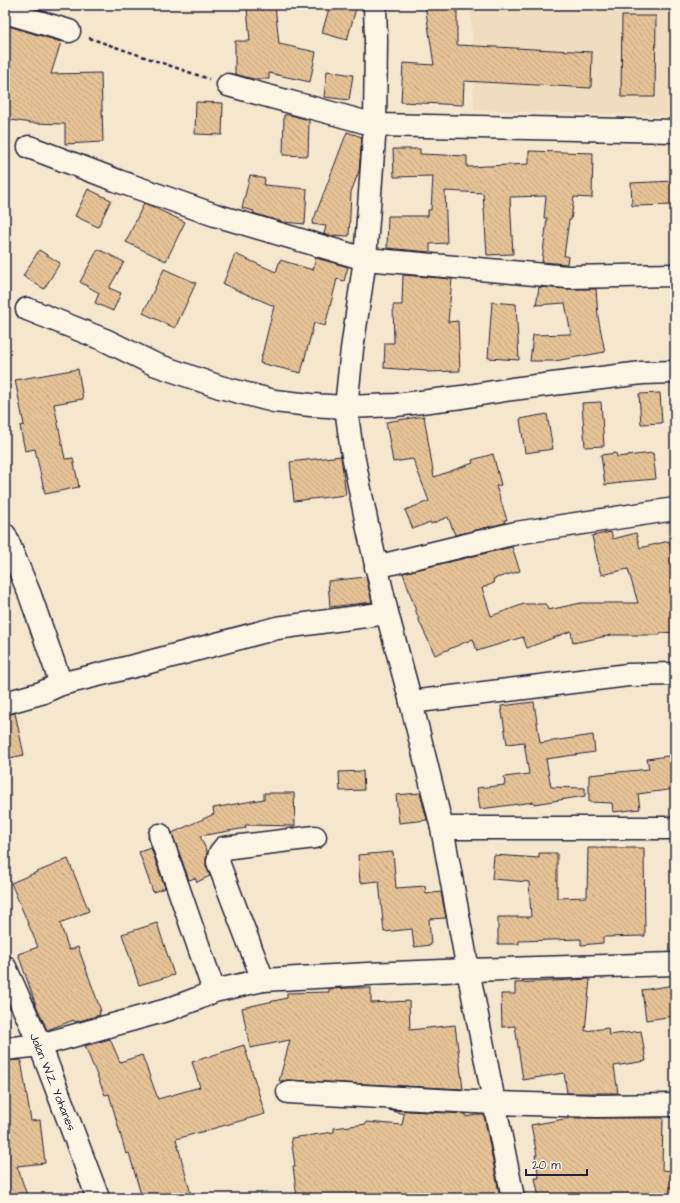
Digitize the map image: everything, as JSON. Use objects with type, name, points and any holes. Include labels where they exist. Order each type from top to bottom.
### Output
[{"type":"street","points":[[375,5],[376,40],[374,125],[365,259],[352,349],[346,407],[353,453],[376,567],[442,828],[468,970],[513,1198]]},
{"type":"street","points":[[5,12],[69,31]]},
{"type":"street","points":[[228,85],[374,125],[675,131]]},
{"type":"street","points":[[29,147],[118,181],[214,215],[365,259],[568,277],[675,275]]},
{"type":"street","points":[[27,309],[105,340],[154,364],[220,387],[274,401],[346,407],[396,405],[642,373],[675,372]]},
{"type":"street","points":[[376,567],[516,534],[675,508]]},
{"type":"street","points":[[5,535],[30,594],[61,684]]},
{"type":"street","points":[[5,703],[41,693],[61,684],[277,628],[387,613]]},
{"type":"street","points":[[411,702],[628,675],[675,674]]},
{"type":"street","points":[[442,828],[675,828]]},
{"type":"street","points":[[160,836],[214,991]]},
{"type":"street","points":[[263,980],[218,862],[220,853],[224,848],[314,837]]},
{"type":"street","points":[[5,1049],[40,1045],[167,1010],[214,991],[263,980],[468,970],[675,964]]},
{"type":"street","name":"Jalan W.Z. Yohanes","points":[[5,968],[40,1045],[98,1198]]},
{"type":"street","points":[[288,1092],[494,1103],[597,1106],[675,1105]]},
{"type":"path","points":[[69,31],[228,85]]},
{"type":"shaded area","points":[[471,5],[670,5],[668,116],[474,110]],"holes":[[[622,16],[656,17],[655,97],[622,97]],[[480,46],[592,52],[591,87],[478,82]]]},
{"type":"building","points":[[275,5],[279,44],[316,52],[310,82],[269,73],[269,79],[253,79],[235,74],[235,41],[250,41],[247,8]]},
{"type":"building","points":[[330,5],[357,5],[347,40],[322,33]]},
{"type":"building","points":[[425,5],[457,5],[457,45],[592,52],[591,88],[464,81],[463,105],[401,102],[403,63],[434,65]]},
{"type":"building","points":[[622,16],[656,16],[655,97],[621,97]]},
{"type":"building","points":[[5,25],[61,42],[51,74],[101,73],[103,142],[65,144],[65,124],[31,123],[5,119]]},
{"type":"building","points":[[327,71],[353,75],[349,100],[324,97]]},
{"type":"building","points":[[196,102],[223,103],[222,135],[195,134]]},
{"type":"building","points":[[284,115],[309,120],[308,156],[283,155]]},
{"type":"building","points":[[347,132],[362,137],[359,171],[351,192],[349,236],[327,235],[324,234],[326,226],[312,224]]},
{"type":"building","points":[[393,149],[420,149],[420,154],[467,156],[467,167],[529,164],[529,151],[593,153],[592,198],[574,197],[564,256],[568,256],[567,264],[542,262],[547,218],[544,218],[546,196],[510,197],[513,254],[487,255],[483,193],[445,191],[447,243],[430,244],[430,252],[387,248],[388,216],[428,216],[428,210],[431,210],[433,176],[394,177]]},
{"type":"building","points":[[250,175],[265,179],[264,185],[307,189],[305,224],[282,222],[242,208]]},
{"type":"building","points":[[675,181],[675,205],[632,206],[631,183]]},
{"type":"building","points":[[88,189],[111,200],[98,227],[75,216]]},
{"type":"building","points":[[144,203],[185,222],[166,261],[126,242]]},
{"type":"building","points":[[98,249],[124,262],[109,288],[121,293],[113,311],[95,303],[99,293],[80,282]]},
{"type":"building","points":[[39,250],[60,263],[44,289],[23,276]]},
{"type":"building","points":[[235,254],[276,272],[280,260],[313,270],[316,258],[348,267],[344,281],[337,279],[325,326],[314,323],[301,373],[260,363],[274,306],[223,284]]},
{"type":"building","points":[[164,269],[196,283],[175,328],[143,313]]},
{"type":"building","points":[[403,275],[452,279],[448,322],[458,321],[460,371],[427,372],[384,368],[385,343],[394,343],[393,305],[402,305]]},
{"type":"building","points":[[539,287],[596,289],[598,317],[605,352],[555,361],[530,361],[533,335],[571,334],[565,303],[536,305]]},
{"type":"building","points":[[492,302],[516,304],[519,360],[488,358]]},
{"type":"building","points":[[78,369],[83,399],[54,404],[65,459],[73,458],[79,487],[45,494],[35,449],[25,451],[20,426],[24,425],[15,380]]},
{"type":"building","points":[[660,393],[662,423],[641,424],[639,394]]},
{"type":"building","points":[[601,402],[604,446],[585,447],[582,403]]},
{"type":"building","points":[[547,414],[553,449],[525,453],[520,419]]},
{"type":"building","points":[[424,416],[434,477],[473,463],[472,460],[493,454],[501,485],[496,486],[507,520],[504,520],[505,523],[455,535],[448,517],[413,529],[405,510],[429,501],[413,459],[393,462],[386,422]]},
{"type":"building","points":[[616,453],[617,457],[653,453],[656,479],[620,482],[605,485],[601,455]]},
{"type":"building","points":[[341,456],[346,495],[294,501],[290,462]]},
{"type":"building","points":[[611,532],[613,539],[636,533],[640,548],[669,541],[675,567],[675,632],[660,633],[660,635],[612,635],[573,643],[571,631],[527,648],[523,637],[477,651],[473,639],[435,655],[420,623],[403,573],[512,547],[520,571],[493,579],[494,583],[482,588],[491,616],[524,604],[546,604],[548,610],[581,603],[638,603],[628,569],[601,575],[592,536]]},
{"type":"building","points":[[366,577],[372,602],[330,607],[328,581]]},
{"type":"building","points":[[534,702],[540,743],[593,735],[595,752],[546,759],[551,787],[585,788],[585,796],[534,804],[534,802],[480,809],[477,788],[505,785],[504,777],[529,774],[524,742],[507,744],[501,706]]},
{"type":"building","points":[[15,713],[24,755],[5,759],[5,715]]},
{"type":"building","points":[[675,755],[675,789],[638,794],[640,809],[613,812],[612,803],[589,802],[589,775],[649,769],[647,759]]},
{"type":"building","points":[[363,771],[364,790],[340,791],[339,772]]},
{"type":"building","points":[[264,793],[294,793],[295,826],[245,825],[246,828],[200,836],[207,852],[206,866],[210,876],[197,882],[195,878],[189,880],[172,833],[214,814],[213,808],[264,799]]},
{"type":"building","points":[[420,793],[427,820],[399,823],[396,795]]},
{"type":"building","points":[[151,848],[165,888],[153,892],[139,852]]},
{"type":"building","points":[[588,848],[644,848],[645,936],[603,937],[603,943],[581,945],[581,939],[519,941],[519,944],[498,944],[498,917],[531,917],[529,882],[492,879],[494,855],[539,858],[539,853],[557,853],[557,898],[587,897]]},
{"type":"building","points":[[393,852],[396,888],[425,886],[426,894],[441,892],[446,918],[429,919],[431,945],[414,947],[412,929],[384,932],[379,881],[360,883],[358,855]]},
{"type":"building","points":[[68,859],[89,911],[60,923],[69,950],[78,947],[101,1011],[99,1011],[100,1015],[75,1022],[74,1020],[47,1030],[36,1005],[18,954],[38,947],[11,883]]},
{"type":"building","points":[[157,923],[174,975],[139,985],[122,934]]},
{"type":"building","points":[[590,979],[585,1031],[608,1028],[609,1035],[641,1031],[646,1061],[614,1066],[618,1093],[567,1093],[564,1073],[523,1080],[515,1026],[502,1027],[501,994],[515,994],[515,983]]},
{"type":"building","points":[[675,985],[675,1016],[646,1020],[642,990]]},
{"type":"building","points":[[371,988],[371,1003],[409,1001],[410,1030],[455,1025],[463,1089],[289,1080],[279,1081],[290,1040],[250,1048],[242,1008],[287,998],[287,993],[329,992],[329,989]]},
{"type":"building","points":[[110,1039],[120,1062],[142,1055],[158,1099],[200,1087],[192,1062],[244,1045],[265,1114],[176,1139],[192,1198],[142,1198],[129,1153],[126,1154],[109,1094],[105,1095],[85,1046]]},
{"type":"building","points":[[21,1060],[31,1121],[40,1120],[45,1163],[17,1166],[28,1198],[5,1198],[5,1061]]},
{"type":"building","points":[[389,1110],[466,1114],[466,1117],[484,1115],[500,1198],[297,1198],[291,1138],[334,1132],[334,1128],[366,1124],[366,1122],[402,1125],[404,1114]]},
{"type":"building","points":[[570,1118],[663,1118],[662,1170],[674,1171],[673,1198],[539,1198],[535,1178],[539,1178],[535,1155],[537,1155],[531,1125]]}]
